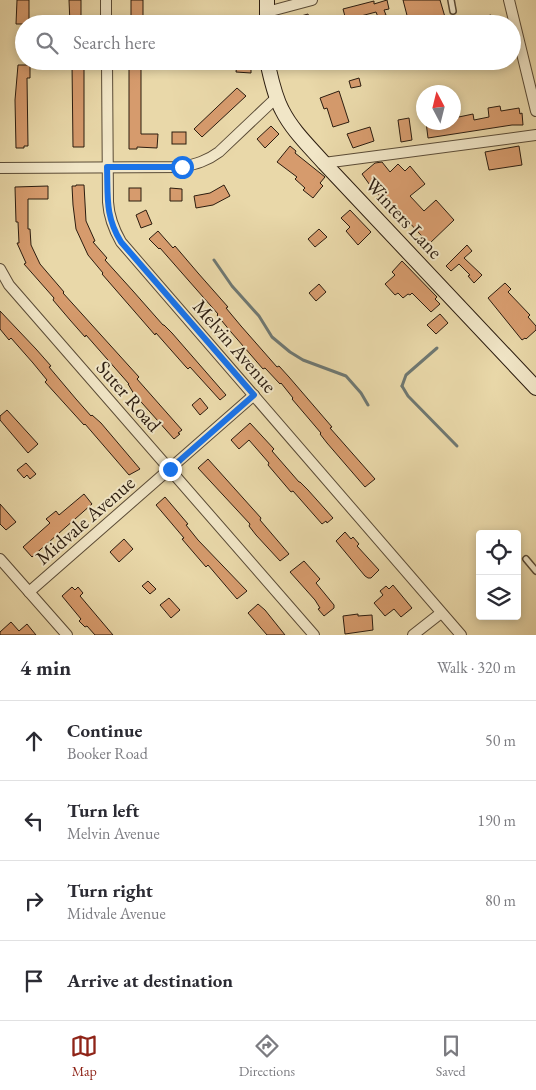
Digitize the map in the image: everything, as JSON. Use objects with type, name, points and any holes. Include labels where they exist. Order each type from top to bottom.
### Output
[{"type":"street","points":[[106,0],[106,15]]},
{"type":"street","points":[[267,12],[312,0]]},
{"type":"street","points":[[509,0],[513,15]]},
{"type":"street","points":[[521,49],[536,111]]},
{"type":"street","name":"Melvin Avenue","points":[[106,70],[109,216],[117,236],[461,635]]},
{"type":"street","name":"Winters Lane","points":[[270,70],[276,98],[282,111],[296,131],[536,388]]},
{"type":"street","points":[[0,168],[182,167],[197,164],[209,160],[276,98]]},
{"type":"street","points":[[324,162],[536,135]]},
{"type":"street","name":"Suter Road","points":[[0,269],[9,285],[314,635]]},
{"type":"street","name":"Midvale Avenue","points":[[29,592],[254,395]]},
{"type":"street","points":[[0,559],[67,635]]},
{"type":"street","points":[[413,635],[441,613]]},
{"type":"lane","points":[[451,0],[453,11]]},
{"type":"lane","points":[[526,559],[536,571]]},
{"type":"building","points":[[17,0],[29,0],[29,15],[16,15]]},
{"type":"building","points":[[69,0],[81,0],[81,15],[70,15]]},
{"type":"building","points":[[131,0],[143,0],[143,15],[131,15]]},
{"type":"building","points":[[387,0],[389,9],[384,10],[386,15],[377,15],[376,12],[365,15],[345,15],[343,9],[374,1],[374,4]]},
{"type":"building","points":[[403,0],[440,0],[444,15],[407,15]]},
{"type":"building","points":[[18,70],[30,70],[30,78],[27,78],[28,146],[24,146],[24,148],[16,148],[15,100]]},
{"type":"building","points":[[72,70],[84,70],[84,147],[73,147]]},
{"type":"building","points":[[129,70],[141,70],[141,134],[158,134],[157,148],[137,147],[137,149],[129,149]]},
{"type":"building","points":[[236,70],[251,70],[251,73],[236,72]]},
{"type":"building","points":[[359,78],[361,86],[351,88],[349,81]]},
{"type":"building","points":[[237,88],[246,96],[202,137],[194,129]]},
{"type":"building","points":[[339,91],[349,122],[333,127],[327,108],[324,109],[320,98]]},
{"type":"building","points":[[500,106],[501,111],[519,108],[520,114],[522,113],[523,125],[428,138],[427,130],[461,130],[461,117],[473,114],[474,120],[489,117],[488,108]]},
{"type":"building","points":[[409,118],[412,140],[401,142],[398,120]]},
{"type":"building","points":[[271,126],[279,134],[265,148],[257,139]]},
{"type":"building","points":[[370,127],[374,141],[353,148],[347,134]]},
{"type":"building","points":[[172,132],[186,132],[186,144],[172,144]]},
{"type":"building","points":[[290,146],[296,151],[295,153],[325,177],[320,183],[323,186],[313,198],[303,190],[305,188],[295,179],[297,177],[277,162]]},
{"type":"building","points":[[519,146],[522,165],[489,170],[485,152]]},
{"type":"building","points":[[382,162],[390,172],[398,164],[405,171],[410,166],[425,184],[410,196],[424,211],[436,200],[454,220],[429,244],[397,209],[394,211],[372,188],[362,174],[375,163]]},
{"type":"building","points":[[84,185],[86,221],[95,241],[93,242],[107,258],[105,260],[226,395],[220,400],[190,367],[188,369],[186,367],[156,333],[155,335],[88,255],[76,229],[72,186]]},
{"type":"building","points":[[224,185],[230,196],[213,205],[196,208],[194,196],[210,193]]},
{"type":"building","points":[[48,186],[48,199],[28,199],[28,229],[30,229],[31,245],[40,264],[63,293],[139,377],[137,379],[182,430],[174,439],[134,394],[129,384],[86,335],[85,337],[70,320],[53,300],[54,298],[24,264],[26,263],[17,243],[19,243],[15,187]]},
{"type":"building","points":[[129,188],[141,188],[141,201],[129,201]]},
{"type":"building","points":[[170,188],[182,189],[182,201],[170,201]]},
{"type":"building","points":[[146,210],[152,224],[141,228],[136,215]]},
{"type":"building","points":[[350,210],[371,232],[358,245],[346,231],[350,227],[341,218]]},
{"type":"building","points":[[319,229],[327,237],[315,247],[308,239]]},
{"type":"building","points":[[158,231],[173,248],[175,246],[228,307],[226,308],[241,326],[277,367],[279,366],[289,377],[332,427],[330,428],[375,479],[365,487],[327,443],[281,383],[265,368],[263,369],[218,314],[160,248],[149,239]]},
{"type":"building","points":[[467,245],[472,251],[464,258],[482,275],[474,283],[468,276],[470,275],[459,264],[451,271],[446,266]]},
{"type":"building","points":[[402,261],[437,297],[435,299],[440,304],[431,312],[412,293],[403,298],[398,293],[395,295],[385,284],[395,275],[392,272]]},
{"type":"building","points":[[505,283],[511,289],[508,292],[530,315],[528,317],[536,326],[536,330],[526,339],[522,340],[488,298]]},
{"type":"building","points":[[319,284],[326,292],[316,301],[309,293]]},
{"type":"building","points":[[0,311],[36,349],[76,399],[91,416],[101,423],[140,469],[129,475],[85,424],[45,382],[47,380],[33,363],[11,338],[9,340],[0,329]]},
{"type":"building","points":[[440,314],[448,323],[436,334],[427,325]]},
{"type":"building","points":[[200,398],[208,408],[200,415],[192,405]]},
{"type":"building","points":[[7,410],[38,444],[28,453],[0,420],[0,416]]},
{"type":"building","points":[[250,423],[274,449],[272,451],[299,482],[333,518],[327,523],[326,521],[322,524],[293,491],[291,492],[249,440],[239,449],[231,440]]},
{"type":"building","points":[[208,459],[261,518],[260,520],[289,554],[280,561],[256,535],[249,526],[250,524],[198,468]]},
{"type":"building","points":[[26,463],[36,474],[30,479],[27,475],[24,478],[17,470]]},
{"type":"building","points":[[84,494],[92,504],[32,557],[23,547],[50,523],[46,519],[56,511],[59,515]]},
{"type":"building","points":[[165,497],[188,524],[186,525],[198,540],[247,591],[237,599],[208,565],[206,567],[156,505]]},
{"type":"building","points":[[0,504],[16,522],[6,530],[0,524]]},
{"type":"building","points":[[345,532],[351,539],[353,537],[359,544],[357,546],[379,570],[371,578],[365,576],[336,541]]},
{"type":"building","points":[[124,539],[133,549],[119,562],[110,552]]},
{"type":"building","points":[[304,561],[320,579],[316,583],[334,605],[334,608],[324,616],[318,609],[320,608],[315,600],[290,572]]},
{"type":"building","points":[[148,581],[156,589],[150,594],[142,586]]},
{"type":"building","points":[[393,585],[412,608],[401,617],[394,609],[385,616],[374,603],[383,595],[380,591],[386,586],[389,589]]},
{"type":"building","points":[[72,587],[75,590],[78,587],[83,593],[80,596],[113,635],[95,635],[87,626],[85,627],[79,621],[81,619],[62,596]]},
{"type":"building","points":[[169,598],[180,610],[171,618],[160,605]]},
{"type":"building","points":[[258,604],[285,635],[267,635],[248,613]]},
{"type":"building","points":[[358,614],[358,616],[372,615],[373,630],[345,634],[343,616]]},
{"type":"building","points":[[11,622],[19,631],[27,624],[36,635],[0,635],[0,632]]},
{"type":"waterway","points":[[214,260],[232,286],[259,316],[272,337],[303,360],[346,376],[361,393],[368,405]]},
{"type":"waterway","points":[[402,386],[406,375],[437,348]]},
{"type":"waterway","points":[[402,386],[408,396],[457,446]]},
{"type":"route","points":[[170,469],[254,395],[121,242],[109,216],[107,167],[182,167]]}]
